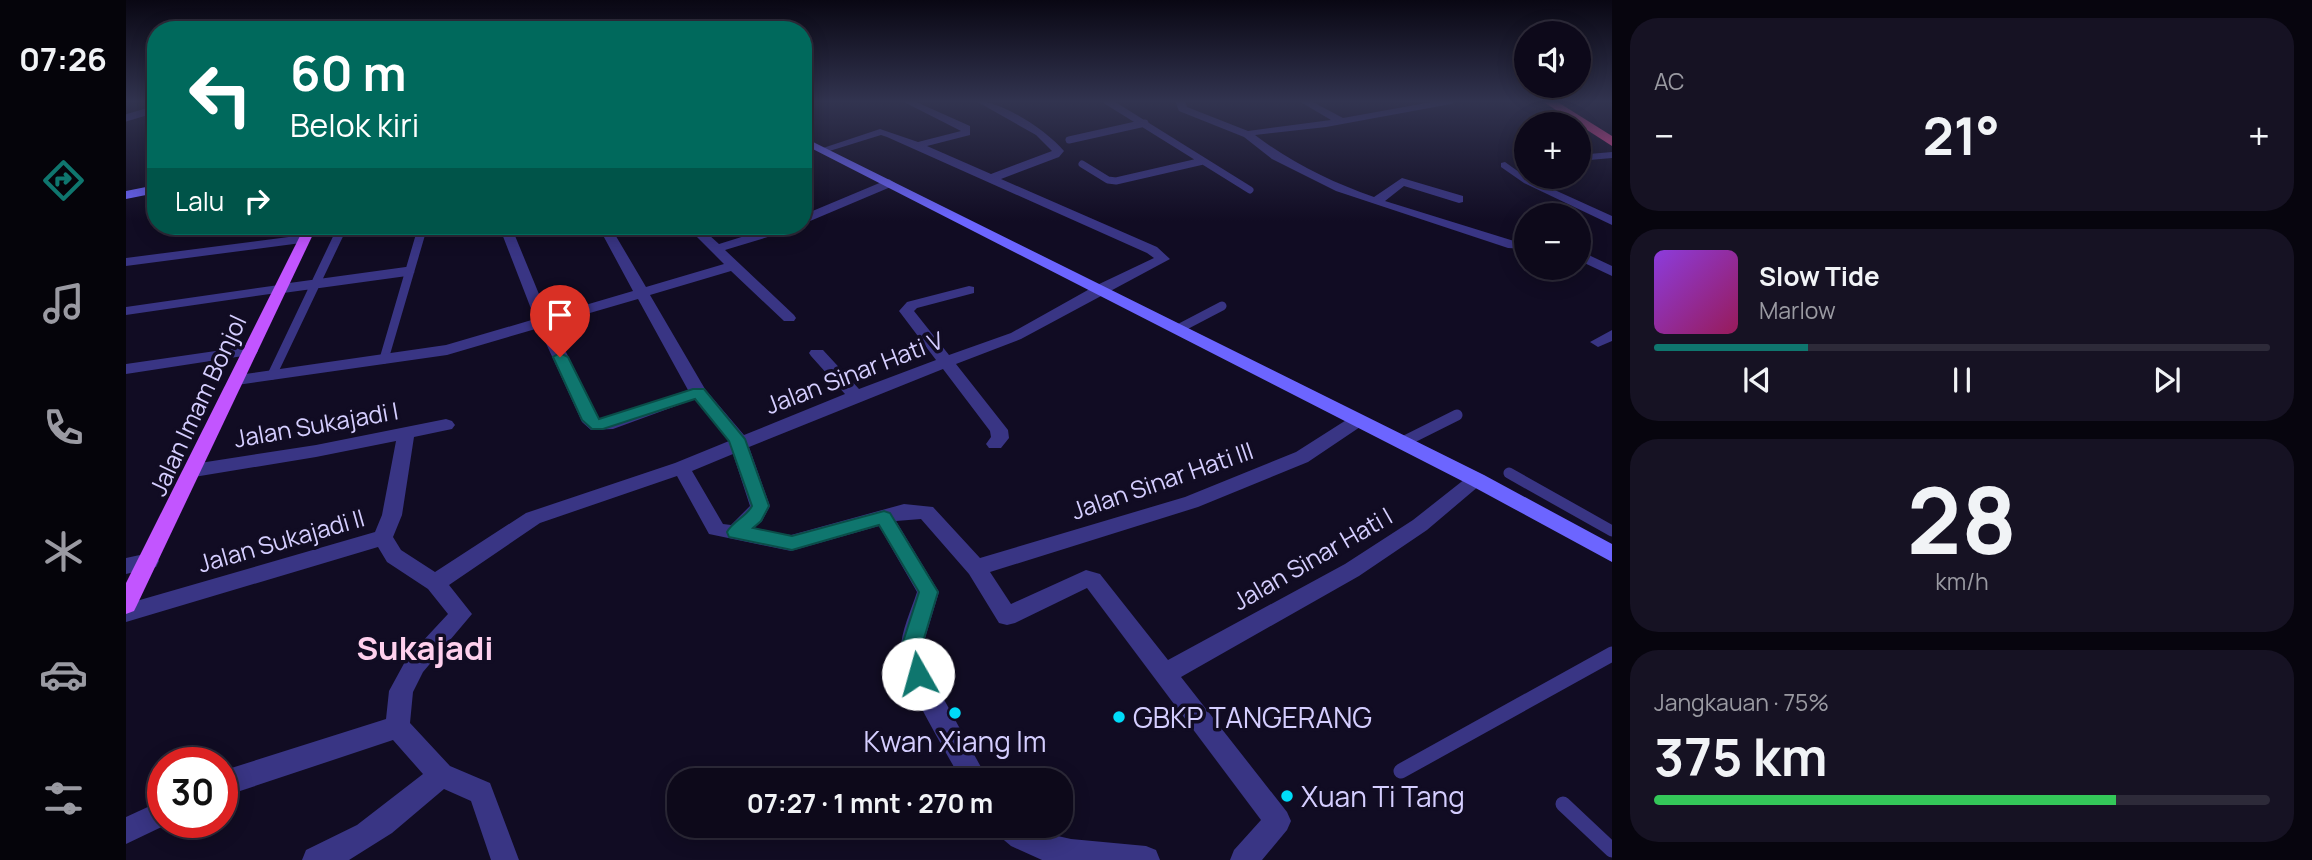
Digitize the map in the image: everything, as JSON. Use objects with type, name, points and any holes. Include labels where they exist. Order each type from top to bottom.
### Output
[{"type":"highway","points":[[1595,141],[1612,153]]},
{"type":"main road","name":"Jalan Imam Bonjol","points":[[126,605],[194,471],[306,235]]},
{"type":"street","points":[[823,150],[851,141]]},
{"type":"street","points":[[905,141],[989,179],[1055,155],[1058,151],[1048,141]]},
{"type":"street","points":[[916,146],[935,141]]},
{"type":"street","points":[[1255,141],[1268,153],[1298,170],[1377,201],[1514,245]]},
{"type":"street","points":[[812,144],[1477,480],[1612,554]]},
{"type":"street","points":[[1591,156],[1612,153]]},
{"type":"street","points":[[1505,165],[1528,181],[1612,221]]},
{"type":"street","name":"Jalan Sinar Hati V","points":[[435,583],[533,518],[681,468],[856,396],[1016,336],[1100,289],[1163,259],[1152,250],[989,179]]},
{"type":"street","points":[[1377,201],[1402,182],[1459,199]]},
{"type":"street","points":[[812,216],[888,183]]},
{"type":"street","points":[[126,195],[147,191]]},
{"type":"street","points":[[126,262],[289,235]]},
{"type":"street","points":[[509,235],[543,321],[594,424],[607,425],[698,393]]},
{"type":"street","points":[[609,235],[698,393],[737,439],[760,506],[755,516],[736,532]]},
{"type":"street","points":[[701,235],[789,318]]},
{"type":"street","points":[[716,249],[760,235]]},
{"type":"street","points":[[1591,260],[1608,267]]},
{"type":"street","points":[[237,380],[447,350],[733,266]]},
{"type":"street","points":[[126,311],[279,289]]},
{"type":"street","points":[[969,290],[912,305],[906,311],[999,430],[1000,438],[995,444]]},
{"type":"street","points":[[126,369],[250,351]]},
{"type":"street","points":[[817,353],[856,396]]},
{"type":"street","name":"Jalan Sinar Hati III","points":[[976,568],[1191,502],[1302,457],[1357,421]]},
{"type":"street","name":"Jalan Sukajadi I","points":[[194,471],[446,425]]},
{"type":"street","points":[[383,538],[392,515],[406,433]]},
{"type":"street","points":[[681,468],[716,528],[792,543],[904,511],[926,512],[976,568],[1007,616],[1086,579],[1093,580],[1278,821],[1244,860]]},
{"type":"street","name":"Jalan Sinar Hati I","points":[[1167,673],[1352,570],[1420,525],[1477,480]]},
{"type":"street","points":[[884,517],[928,592],[912,645],[918,674],[969,768]]},
{"type":"street","name":"Jalan Sukajadi II","points":[[126,612],[383,538],[394,556],[435,583],[461,614],[415,664],[401,691],[397,727]]},
{"type":"street","points":[[126,566],[149,561]]},
{"type":"street","points":[[238,779],[397,727],[441,775],[481,792],[505,860]]},
{"type":"street","points":[[316,860],[338,853],[389,818],[441,775]]},
{"type":"street","points":[[126,831],[147,821]]},
{"type":"street","points":[[1016,838],[1045,855],[1146,860]]},
{"type":"lane","points":[[1173,141],[1250,190]]},
{"type":"lane","points":[[1082,164],[1108,180],[1116,181],[1203,161]]},
{"type":"lane","points":[[272,375],[339,235]]},
{"type":"lane","points":[[384,359],[420,235]]},
{"type":"lane","points":[[279,289],[410,271]]},
{"type":"lane","points":[[1178,329],[1222,306]]},
{"type":"lane","points":[[1401,443],[1457,415]]},
{"type":"lane","points":[[1509,473],[1612,531]]},
{"type":"lane","points":[[1401,771],[1612,654]]},
{"type":"lane","points":[[1563,804],[1612,850]]},
{"type":"place","name":"Kwan Xiang Im","points":[[955,713]]},
{"type":"place","name":"GBKP TANGERANG","points":[[1119,717]]},
{"type":"place","name":"Xuan Ti Tang","points":[[1287,796]]},
{"type":"district","name":"Sukajadi","points":[[425,647]]},
{"type":"route","points":[[560,357],[590,420],[597,426],[607,425],[698,393],[737,439],[760,506],[755,516],[736,532],[792,543],[884,517],[928,592],[912,645],[912,656],[918,674]]}]
